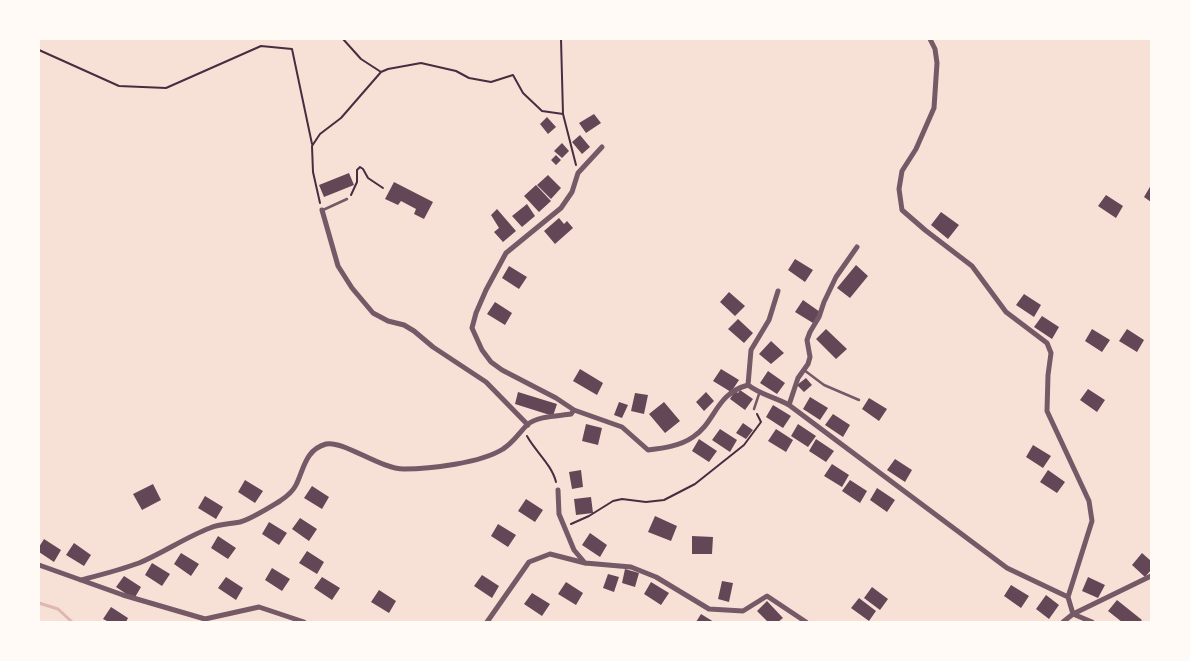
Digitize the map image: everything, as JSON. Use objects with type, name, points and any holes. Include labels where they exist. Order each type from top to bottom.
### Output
[{"type":"street","points":[[930,39],[935,49],[937,63],[934,108],[916,149],[902,171],[899,189],[902,210],[972,266],[1006,312],[1047,343],[1051,353],[1047,411],[1089,501],[1092,521],[1068,597],[1073,614]]},
{"type":"street","points":[[602,147],[578,172],[572,192],[561,208],[506,253],[486,290],[472,328],[482,350],[491,362],[574,410],[622,427],[648,450],[679,444],[692,438],[701,430],[714,410],[727,396],[737,388],[748,385]]},
{"type":"street","points":[[322,210],[338,266],[352,288],[373,313],[388,322],[404,325],[414,331],[433,347],[486,382],[526,427]]},
{"type":"street","points":[[789,405],[795,392],[798,378],[810,357],[807,340],[810,332],[819,317],[836,277],[857,247]]},
{"type":"street","points":[[748,385],[751,350],[769,320],[778,291]]},
{"type":"street","points":[[748,385],[759,394],[789,405],[1007,568],[1068,597]]},
{"type":"street","points":[[81,580],[139,562],[211,527],[242,521],[280,501],[296,485],[307,457],[315,449],[326,444],[335,444],[384,466],[402,469],[427,468],[490,456],[503,450],[535,420],[571,414],[574,410]]},
{"type":"street","points":[[558,490],[559,514],[574,550],[585,563]]},
{"type":"street","points":[[487,622],[529,562],[550,554],[585,563],[631,567],[656,577],[709,609],[743,611],[767,596],[806,622]]},
{"type":"street","points":[[39,566],[123,595],[205,618],[259,607],[304,622]]},
{"type":"street","points":[[1063,622],[1073,614],[1151,576]]},
{"type":"street","points":[[1073,614],[1092,622]]},
{"type":"lane","points":[[322,210],[348,199]]},
{"type":"lane","points":[[804,370],[824,385],[859,400]]},
{"type":"lane","points":[[754,409],[759,394]]},
{"type":"path","points":[[343,39],[361,59],[381,72]]},
{"type":"path","points":[[561,39],[563,114],[578,172]]},
{"type":"path","points":[[39,50],[119,86],[166,88],[261,46],[292,49],[312,146],[313,172],[322,210]]},
{"type":"path","points":[[312,146],[320,134],[341,118],[381,72],[421,63],[456,72],[469,78],[491,82],[513,75],[524,93],[542,111],[563,114]]},
{"type":"path","points":[[348,199],[357,182],[357,170],[360,167],[368,178],[383,188]]},
{"type":"path","points":[[565,527],[589,516],[614,501],[622,499],[646,502],[664,500],[695,484],[744,445],[761,422],[754,409]]},
{"type":"path","points":[[526,427],[533,447],[556,479],[558,490]]},
{"type":"building","points":[[594,114],[601,123],[586,133],[579,123]]},
{"type":"building","points":[[547,117],[556,127],[548,134],[540,124]]},
{"type":"building","points":[[580,135],[590,147],[582,154],[572,142]]},
{"type":"building","points":[[562,143],[569,151],[562,158],[554,151]]},
{"type":"building","points":[[556,155],[561,160],[556,165],[551,160]]},
{"type":"building","points":[[349,173],[354,185],[324,197],[319,185]]},
{"type":"building","points":[[548,175],[561,188],[551,199],[537,185]]},
{"type":"building","points":[[394,182],[433,202],[424,219],[414,214],[416,209],[401,201],[398,205],[385,199]]},
{"type":"building","points":[[536,185],[551,201],[539,212],[524,196]]},
{"type":"building","points":[[1151,185],[1151,202],[1144,197]]},
{"type":"building","points":[[1106,195],[1123,206],[1116,218],[1098,206]]},
{"type":"building","points":[[527,204],[535,216],[522,227],[512,216]]},
{"type":"building","points":[[497,209],[516,231],[503,242],[494,232],[499,228],[491,215]]},
{"type":"building","points":[[941,212],[959,225],[948,239],[931,225]]},
{"type":"building","points":[[559,218],[564,224],[567,221],[573,228],[555,244],[544,231]]},
{"type":"building","points":[[795,259],[813,270],[805,282],[788,270]]},
{"type":"building","points":[[856,265],[868,276],[850,298],[837,288]]},
{"type":"building","points":[[509,266],[527,277],[519,289],[502,278]]},
{"type":"building","points":[[729,292],[745,306],[735,316],[720,302]]},
{"type":"building","points":[[1024,294],[1041,305],[1034,317],[1016,305]]},
{"type":"building","points":[[803,300],[820,312],[813,323],[795,312]]},
{"type":"building","points":[[495,302],[512,313],[505,325],[487,314]]},
{"type":"building","points":[[1042,316],[1059,327],[1052,339],[1034,327]]},
{"type":"building","points":[[738,319],[753,333],[744,343],[728,329]]},
{"type":"building","points":[[826,329],[847,349],[836,359],[816,339]]},
{"type":"building","points":[[1092,329],[1110,340],[1102,352],[1085,341]]},
{"type":"building","points":[[1127,329],[1144,340],[1137,352],[1119,341]]},
{"type":"building","points":[[771,341],[784,353],[771,364],[759,354]]},
{"type":"building","points":[[580,369],[603,383],[597,395],[573,381]]},
{"type":"building","points":[[721,369],[739,380],[731,392],[713,381]]},
{"type":"building","points":[[768,371],[785,383],[777,394],[760,383]]},
{"type":"building","points":[[806,378],[812,385],[804,392],[797,385]]},
{"type":"building","points":[[1088,389],[1105,400],[1097,412],[1080,400]]},
{"type":"building","points":[[740,390],[753,399],[745,410],[730,399],[735,391],[738,393]]},
{"type":"building","points":[[518,392],[557,404],[553,416],[515,404]]},
{"type":"building","points":[[706,392],[714,401],[704,411],[696,402]]},
{"type":"building","points":[[635,393],[648,395],[644,414],[631,411]]},
{"type":"building","points":[[810,397],[828,408],[820,420],[803,409]]},
{"type":"building","points":[[869,398],[887,409],[879,421],[862,409]]},
{"type":"building","points":[[619,402],[628,405],[622,418],[614,415]]},
{"type":"building","points":[[664,402],[680,421],[665,433],[649,414]]},
{"type":"building","points":[[773,405],[791,416],[783,428],[766,417]]},
{"type":"building","points":[[833,414],[850,425],[843,437],[825,425]]},
{"type":"building","points":[[743,423],[753,430],[746,439],[736,433]]},
{"type":"building","points":[[586,424],[602,428],[598,445],[582,441]]},
{"type":"building","points":[[798,424],[816,436],[808,447],[791,436]]},
{"type":"building","points":[[720,429],[737,440],[730,452],[712,440]]},
{"type":"building","points":[[776,429],[793,440],[786,452],[768,441]]},
{"type":"building","points":[[699,439],[717,451],[709,462],[692,451]]},
{"type":"building","points":[[816,439],[834,451],[826,462],[809,451]]},
{"type":"building","points":[[1033,445],[1051,456],[1043,468],[1026,457]]},
{"type":"building","points":[[895,459],[912,470],[905,482],[887,470]]},
{"type":"building","points":[[832,464],[849,475],[842,487],[824,476]]},
{"type":"building","points":[[581,470],[583,487],[572,489],[569,472]]},
{"type":"building","points":[[1048,470],[1065,482],[1057,493],[1040,482]]},
{"type":"building","points":[[245,480],[263,491],[255,503],[238,492]]},
{"type":"building","points":[[850,480],[867,491],[860,503],[842,491]]},
{"type":"building","points":[[153,484],[161,500],[142,510],[133,494]]},
{"type":"building","points":[[312,486],[329,497],[322,509],[304,498]]},
{"type":"building","points":[[877,488],[895,500],[887,512],[870,500]]},
{"type":"building","points":[[205,496],[223,507],[216,519],[198,508]]},
{"type":"building","points":[[591,497],[593,513],[576,515],[574,499]]},
{"type":"building","points":[[526,499],[543,510],[535,522],[518,511]]},
{"type":"building","points":[[655,516],[677,526],[671,541],[648,532]]},
{"type":"building","points":[[300,518],[317,529],[309,541],[292,529]]},
{"type":"building","points":[[269,522],[287,533],[279,545],[262,534]]},
{"type":"building","points":[[498,524],[516,535],[508,547],[491,536]]},
{"type":"building","points":[[590,533],[607,545],[600,557],[582,545]]},
{"type":"building","points":[[218,536],[236,548],[228,559],[211,548]]},
{"type":"building","points":[[692,536],[713,537],[712,554],[692,554]]},
{"type":"building","points":[[44,539],[61,550],[54,562],[39,552],[39,547]]},
{"type":"building","points":[[74,543],[91,555],[84,566],[66,555]]},
{"type":"building","points":[[307,551],[324,562],[317,574],[299,563]]},
{"type":"building","points":[[181,553],[199,564],[191,576],[174,564]]},
{"type":"building","points":[[1142,553],[1151,561],[1151,570],[1145,577],[1132,565]]},
{"type":"building","points":[[152,563],[170,574],[162,586],[145,575]]},
{"type":"building","points":[[272,568],[290,579],[282,591],[265,580]]},
{"type":"building","points":[[625,569],[639,573],[635,587],[622,583]]},
{"type":"building","points":[[608,574],[619,577],[614,592],[603,588]]},
{"type":"building","points":[[482,575],[499,586],[492,598],[474,586]]},
{"type":"building","points":[[124,576],[141,587],[134,599],[116,587]]},
{"type":"building","points":[[226,577],[243,588],[236,600],[218,588]]},
{"type":"building","points":[[322,577],[340,588],[332,600],[314,588]]},
{"type":"building","points":[[1088,577],[1105,585],[1098,598],[1082,591]]},
{"type":"building","points":[[722,581],[733,583],[729,602],[718,599]]},
{"type":"building","points":[[566,582],[583,593],[576,605],[558,594]]},
{"type":"building","points":[[651,582],[669,593],[661,605],[644,594]]},
{"type":"building","points":[[1011,585],[1029,596],[1021,608],[1004,596]]},
{"type":"building","points":[[872,587],[888,599],[880,610],[864,598]]},
{"type":"building","points":[[379,590],[396,601],[389,613],[371,602]]},
{"type":"building","points":[[532,593],[550,604],[542,616],[524,604]]},
{"type":"building","points":[[1046,595],[1059,605],[1049,619],[1036,609]]},
{"type":"building","points":[[859,598],[876,611],[869,621],[851,608]]},
{"type":"building","points":[[1117,600],[1142,620],[1140,622],[1122,622],[1108,611]]},
{"type":"building","points":[[767,601],[783,618],[778,622],[768,622],[757,611]]},
{"type":"building","points":[[111,607],[128,618],[126,622],[109,622],[103,619]]},
{"type":"building","points":[[701,614],[714,622],[696,622]]},
{"type":"waterway","points":[[39,603],[58,609],[72,622]]}]
